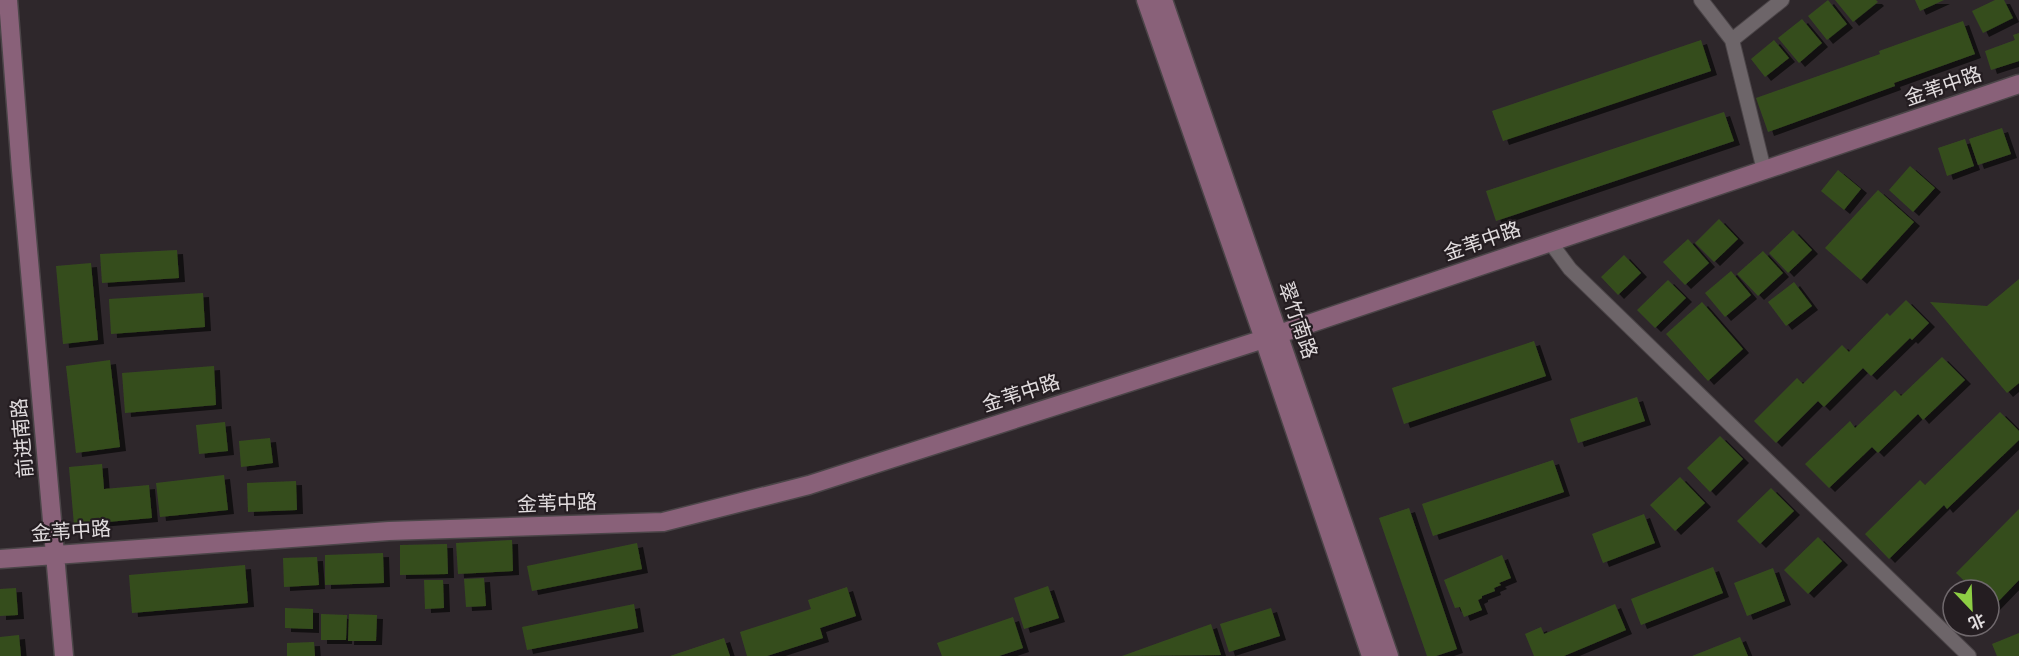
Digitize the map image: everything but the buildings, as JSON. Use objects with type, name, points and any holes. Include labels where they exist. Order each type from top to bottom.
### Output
[{"type":"street","name":"前进南路","points":[[8,0],[64,656]]},
{"type":"street","name":"翠竹南路","points":[[1146,0],[1389,656]]},
{"type":"street","name":"翠竹南路","points":[[1163,0],[1272,337],[1371,656]]},
{"type":"street","points":[[1701,0],[1732,40],[1764,170]]},
{"type":"street","points":[[1732,40],[1782,0]]},
{"type":"street","name":"金苇中路","points":[[0,559],[389,531],[663,522],[809,485],[1272,337],[2019,84]]},
{"type":"street","points":[[1550,242],[1570,269],[1970,656]]}]
